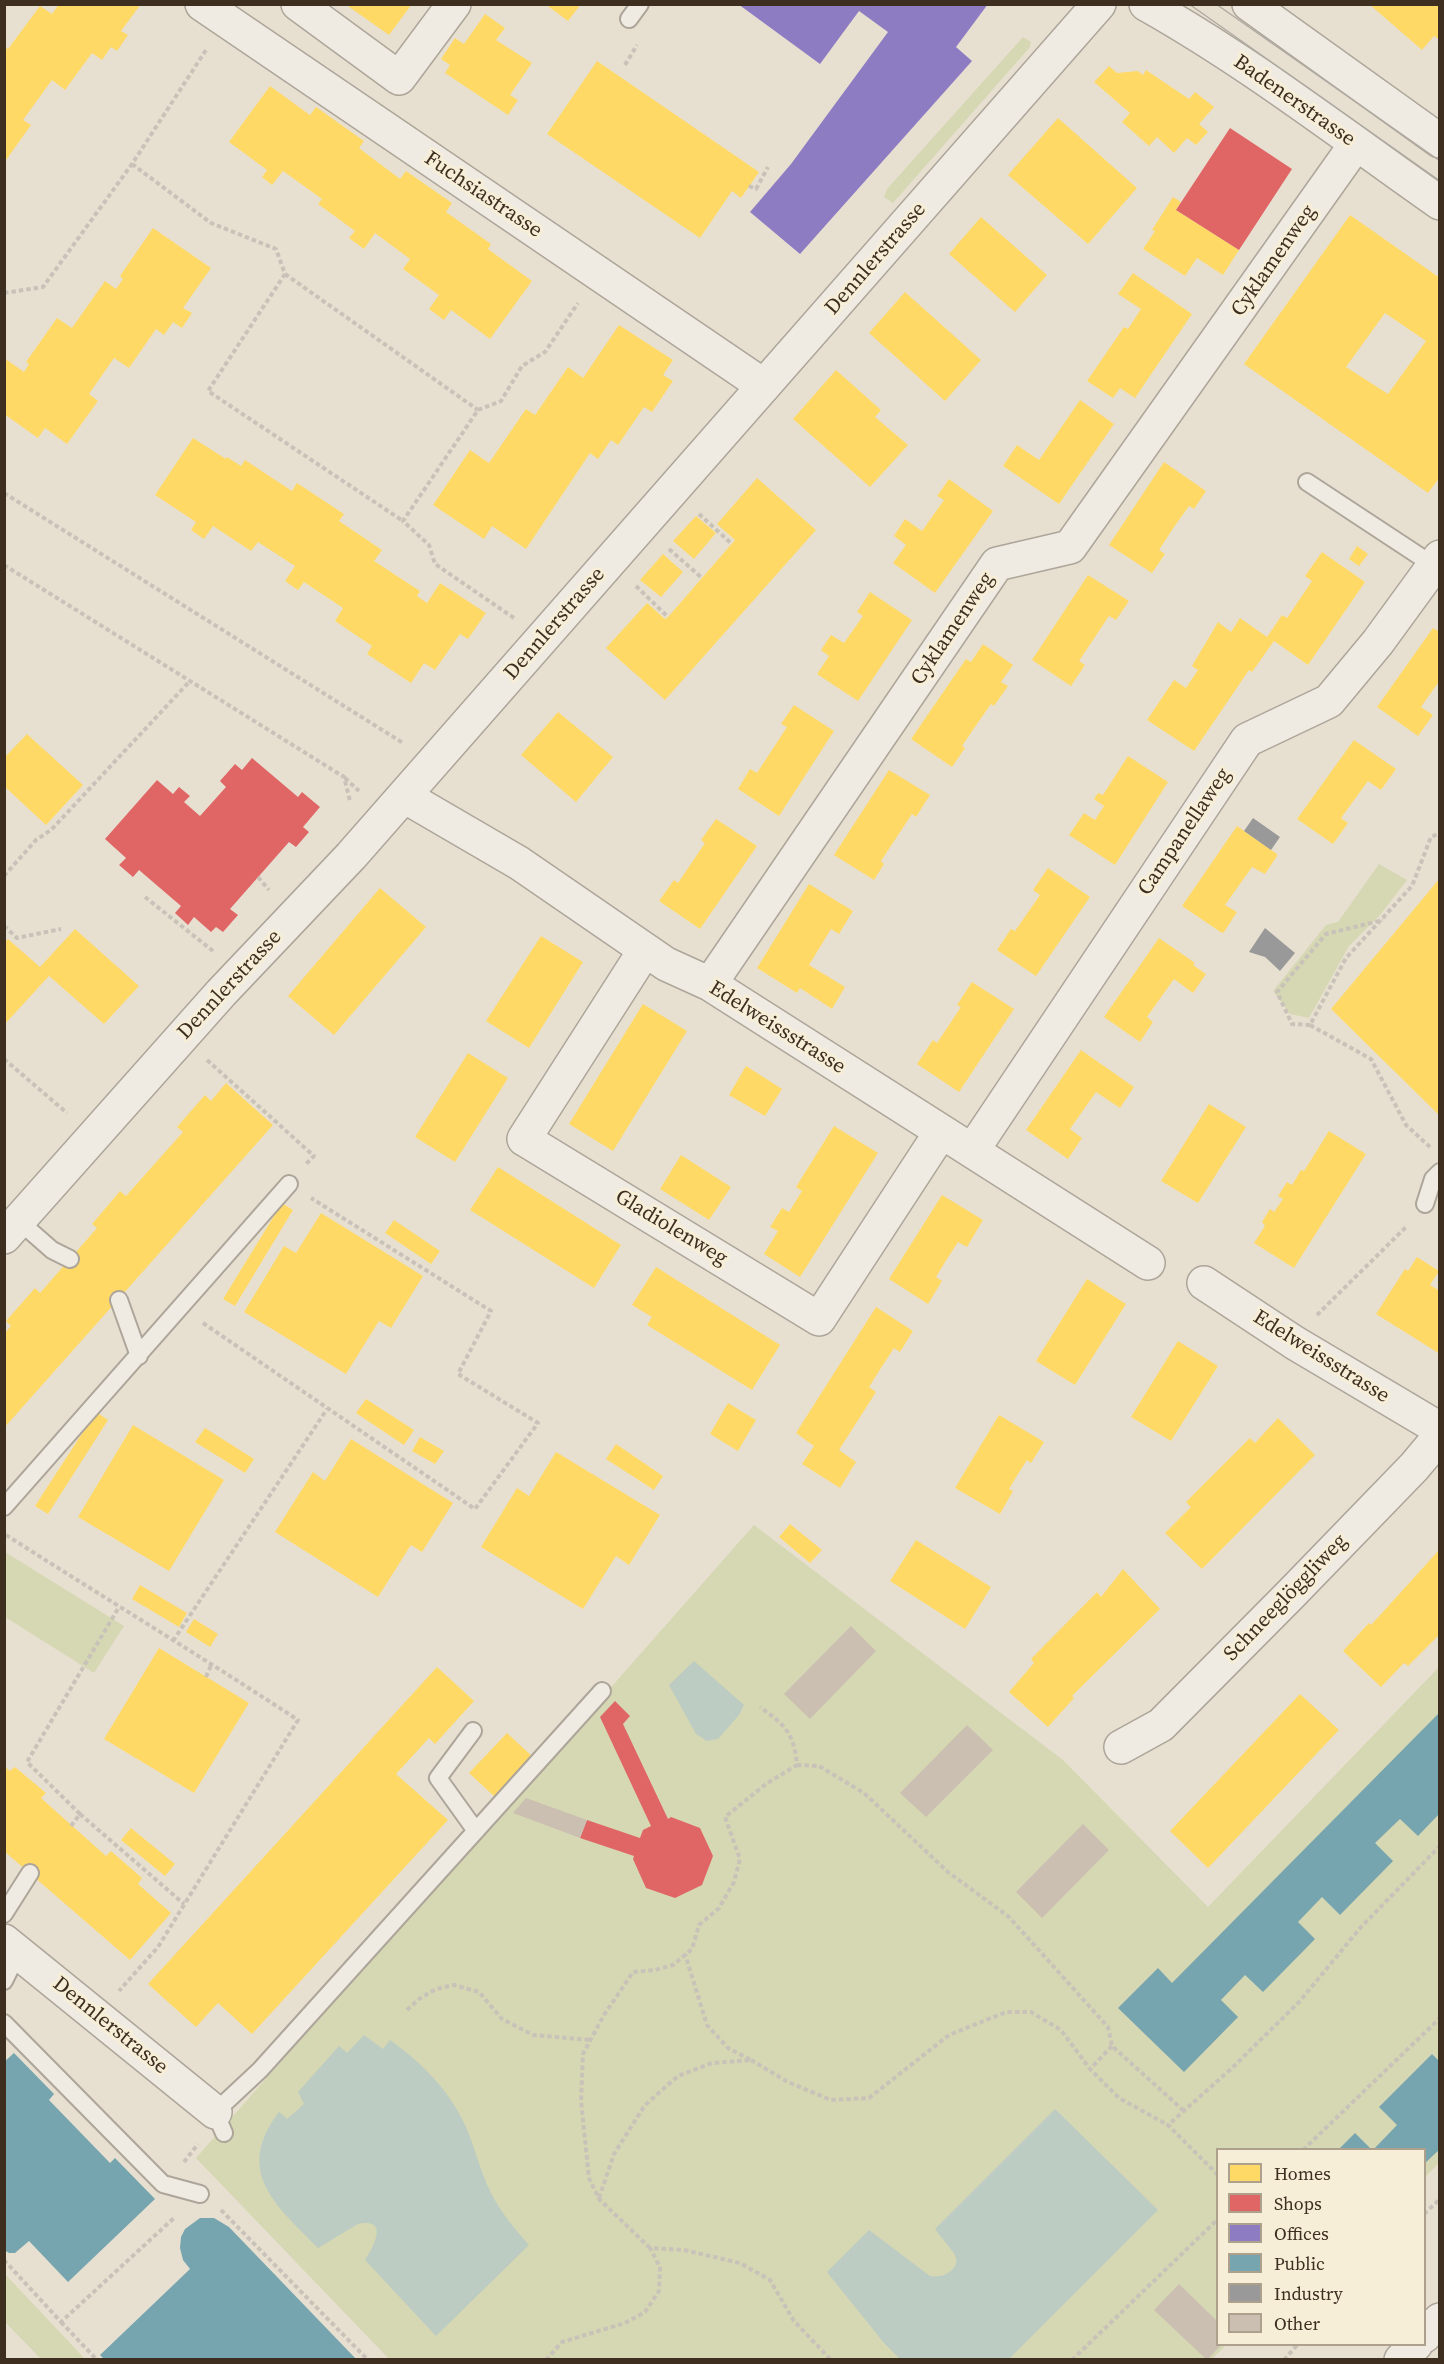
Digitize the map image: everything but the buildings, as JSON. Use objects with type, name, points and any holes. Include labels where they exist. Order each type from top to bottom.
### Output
[{"type":"street","points":[[298,4],[399,78],[454,4]]},
{"type":"street","name":"Dennlerstrasse","points":[[12,1229],[221,993],[351,856],[1099,4]]},
{"type":"street","name":"Badenerstrasse","points":[[1146,4],[1250,68],[1440,203]]},
{"type":"street","points":[[1249,4],[1440,141]]},
{"type":"street","name":"Fuchsiastrasse","points":[[214,12],[764,386]]},
{"type":"street","name":"Cyklamenweg","points":[[710,984],[997,564],[1070,547],[1356,144]]},
{"type":"street","name":"Campanellaweg","points":[[972,1151],[1247,740],[1329,701],[1378,642],[1436,561]]},
{"type":"street","name":"Edelweissstrasse","points":[[404,796],[519,863],[666,964],[710,984],[1148,1263]]},
{"type":"street","name":"Gladiolenweg","points":[[645,950],[524,1139],[819,1319],[941,1132]]},
{"type":"street","name":"Edelweissstrasse","points":[[1204,1283],[1295,1343],[1440,1430]]},
{"type":"street","name":"Schneeglöggliweg","points":[[1121,1747],[1161,1725],[1414,1467],[1440,1436]]},
{"type":"street","name":"Dennlerstrasse","points":[[4,1941],[97,2016],[220,2123]]},
{"type":"street","points":[[1426,2335],[1440,2320]]},
{"type":"street","points":[[1401,2360],[1414,2346]]},
{"type":"lane","points":[[629,19],[640,4]]},
{"type":"lane","points":[[1307,482],[1436,561]]},
{"type":"lane","points":[[1425,1204],[1433,1179],[1440,1172]]},
{"type":"lane","points":[[4,1507],[140,1356],[289,1184]]},
{"type":"lane","points":[[12,1229],[70,1258]]},
{"type":"lane","points":[[119,1300],[140,1356]]},
{"type":"lane","points":[[220,2123],[260,2070],[602,1691]]},
{"type":"lane","points":[[473,1731],[438,1778],[476,1831]]},
{"type":"lane","points":[[4,1914],[30,1873]]},
{"type":"lane","points":[[4,1954],[11,1967],[4,1981]]},
{"type":"lane","points":[[4,2023],[163,2184],[200,2194]]},
{"type":"path","points":[[4,293],[43,287],[132,164],[214,12]]},
{"type":"path","points":[[132,164],[211,223],[276,249],[285,274],[478,410]]},
{"type":"path","points":[[749,186],[756,189],[768,167]]},
{"type":"path","points":[[403,521],[478,410],[501,401],[522,366],[545,352],[598,273]]},
{"type":"path","points":[[285,274],[208,391],[403,521],[429,545],[435,564],[518,620]]},
{"type":"path","points":[[4,493],[407,746]]},
{"type":"path","points":[[698,514],[732,544]]},
{"type":"path","points":[[668,548],[702,578]]},
{"type":"path","points":[[4,565],[344,777],[364,795]]},
{"type":"path","points":[[635,585],[668,616]]},
{"type":"path","points":[[4,876],[36,840],[51,830],[189,682]]},
{"type":"path","points":[[344,777],[352,809]]},
{"type":"path","points":[[1310,1025],[1346,958],[1412,886],[1431,837],[1440,833]]},
{"type":"path","points":[[258,877],[274,896]]},
{"type":"path","points":[[145,897],[220,957]]},
{"type":"path","points":[[1383,920],[1326,934],[1277,992],[1292,1024],[1310,1025],[1371,1059],[1406,1125],[1431,1148]]},
{"type":"path","points":[[4,926],[17,938],[61,929]]},
{"type":"path","points":[[181,1307],[475,1509],[538,1424],[458,1374],[491,1311],[289,1184],[314,1156],[201,1056]]},
{"type":"path","points":[[4,1059],[68,1114]]},
{"type":"path","points":[[1295,1343],[1324,1307],[1403,1231],[1425,1204]]},
{"type":"path","points":[[174,1641],[327,1409]]},
{"type":"path","points":[[4,1534],[212,1663],[298,1720],[158,1947],[97,2016]]},
{"type":"path","points":[[119,1607],[27,1762],[80,1814],[184,1904]]},
{"type":"path","points":[[206,1677],[212,1663]]},
{"type":"path","points":[[760,1707],[782,1723],[795,1745],[797,1765]]},
{"type":"path","points":[[546,2360],[562,2342],[625,2323],[645,2312],[659,2291],[660,2267],[650,2248],[599,2199],[589,2178],[581,2101],[583,2054],[604,2015],[633,1972],[655,1970],[673,1965],[692,1949],[699,1925],[719,1908],[734,1882],[740,1859],[726,1817],[766,1784],[797,1765],[819,1766],[864,1793],[948,1872],[1009,1917],[1108,2027],[1112,2046],[1184,2110]]},
{"type":"path","points":[[71,1826],[80,1814]]},
{"type":"path","points":[[1168,2124],[1300,2001],[1362,1927],[1440,1846]]},
{"type":"path","points":[[685,1954],[707,2025],[728,2048],[788,2082],[831,2100],[869,2098],[949,2035],[1006,2012],[1031,2012],[1061,2030],[1090,2069],[1119,2098],[1168,2124],[1216,2173]]},
{"type":"path","points":[[407,2010],[419,1999],[436,1989],[454,1985],[478,1992],[502,2019],[533,2035],[591,2040]]},
{"type":"path","points":[[1305,2148],[1440,2018]]},
{"type":"path","points":[[1090,2069],[1112,2046]]},
{"type":"path","points":[[599,2199],[614,2154],[645,2105],[678,2076],[712,2063],[751,2060]]},
{"type":"path","points":[[61,2322],[200,2194],[212,2201],[368,2360]]},
{"type":"path","points":[[1426,2213],[1440,2199]]},
{"type":"path","points":[[1072,2360],[1216,2221]]},
{"type":"path","points":[[650,2248],[684,2250],[740,2264],[770,2280],[794,2321],[831,2360]]},
{"type":"path","points":[[4,2260],[96,2360]]},
{"type":"path","points":[[1284,2360],[1296,2346]]},
{"type":"green space","points":[[1023,37],[1031,42],[1030,47],[893,203],[884,197],[887,189]]},
{"type":"green space","points":[[1379,864],[1407,880],[1380,915],[1349,946],[1309,1018],[1290,1014],[1273,991],[1326,925],[1338,922]]},
{"type":"green space","points":[[754,1525],[1063,1760],[1208,1907],[1439,1667],[1439,2163],[1426,2176],[1426,2148],[1216,2148],[1216,2346],[1225,2346],[1212,2359],[389,2359],[196,2158]]},
{"type":"green space","points":[[5,1552],[124,1626],[94,1673],[5,1617]]},
{"type":"green space","points":[[5,2274],[85,2359],[41,2359],[5,2322]]},
{"type":"shaded area","points":[[694,1661],[744,1705],[739,1715],[718,1739],[707,1741],[696,1734],[669,1685]]},
{"type":"shaded area","points":[[364,2035],[383,2049],[390,2040],[423,2067],[451,2100],[465,2125],[491,2193],[508,2220],[529,2245],[436,2336],[365,2260],[377,2235],[374,2225],[358,2224],[318,2248],[276,2202],[266,2187],[260,2170],[260,2153],[266,2133],[279,2112],[287,2119],[304,2104],[298,2092],[339,2046],[347,2053]]},
{"type":"shaded area","points":[[1055,2109],[1158,2210],[1009,2359],[900,2359],[884,2343],[827,2272],[869,2230],[930,2276],[941,2276],[951,2271],[956,2258],[935,2229]]},
{"type":"tram line","points":[[1189,4],[1440,181]]},
{"type":"tram line","points":[[1216,4],[1440,161]]}]
